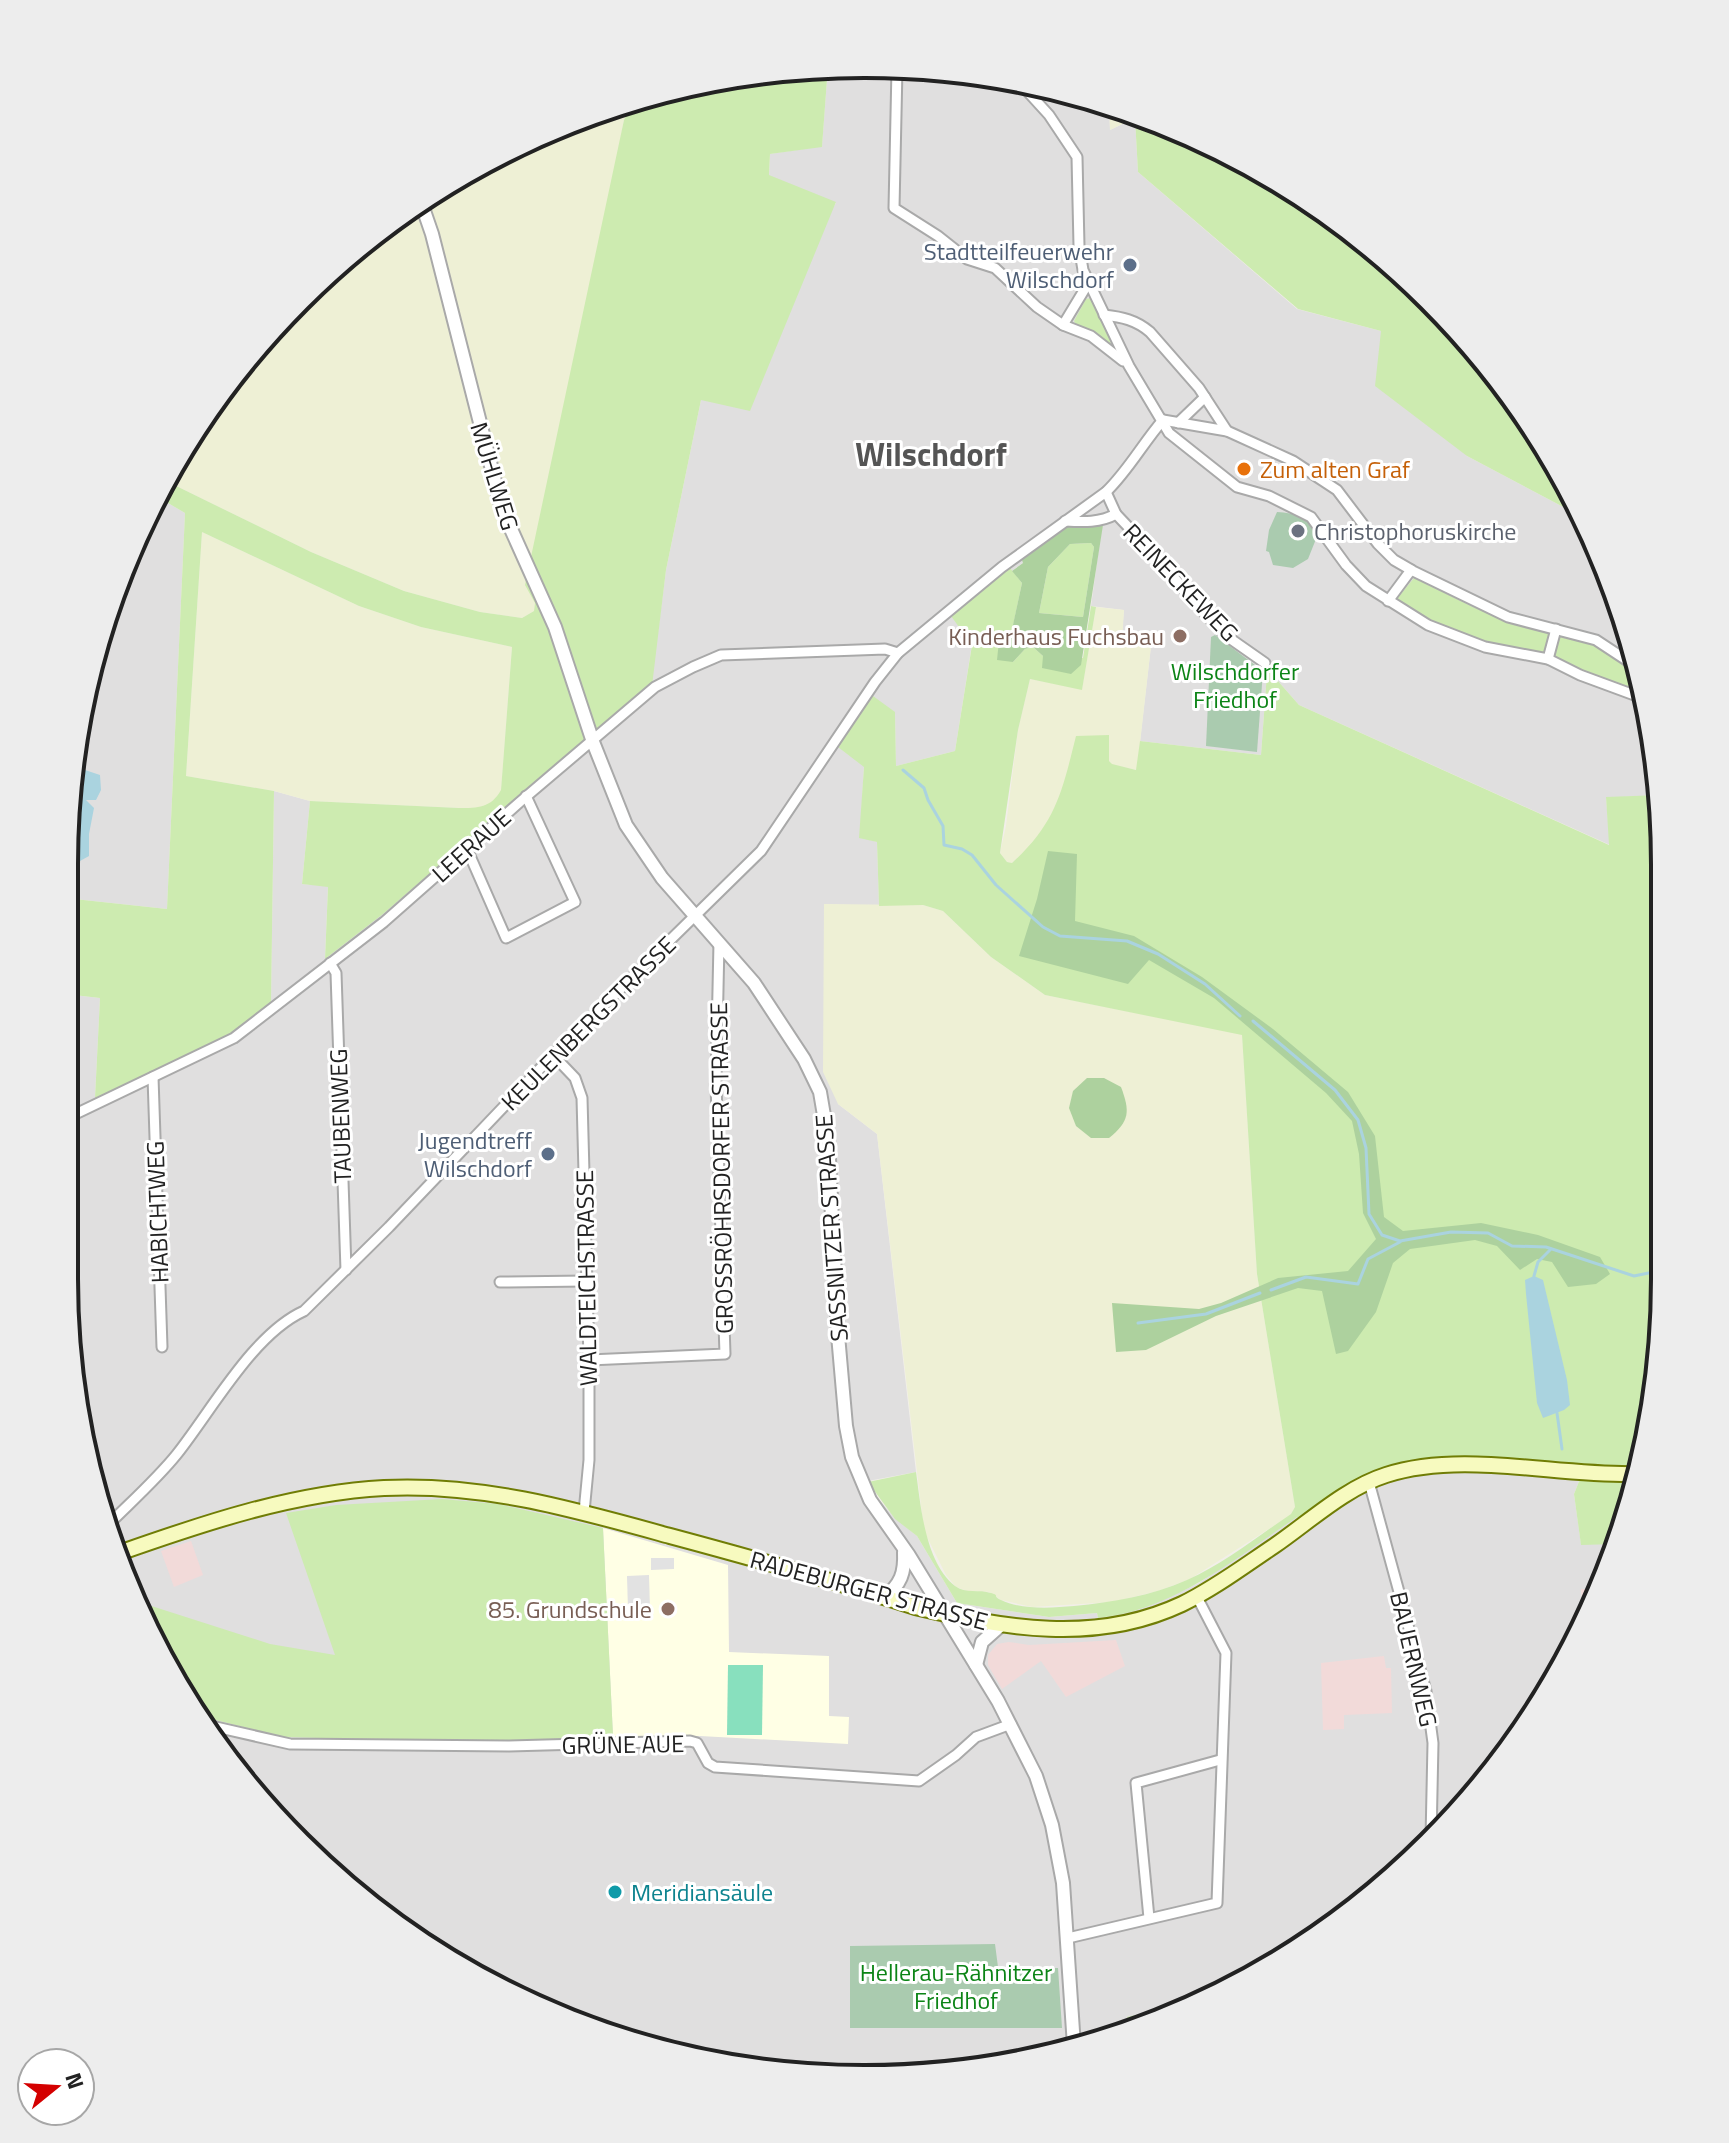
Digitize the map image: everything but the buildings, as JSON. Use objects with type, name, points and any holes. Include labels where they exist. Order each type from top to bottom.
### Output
[{"type":"main road","name":"RADEBURGER STRASSE","points":[[127,1550],[281,1503],[330,1494],[383,1488],[496,1493],[584,1512],[945,1614],[1000,1626],[1051,1630],[1115,1625],[1162,1613],[1197,1597],[1369,1482],[1422,1466],[1451,1464],[1626,1474]]},
{"type":"street","points":[[897,79],[894,208],[967,259],[995,268],[1037,307],[1063,325],[1091,336],[1129,366]]},
{"type":"street","points":[[1032,96],[1049,115],[1077,157],[1079,246],[1083,270],[1129,366],[1169,433],[1237,487],[1269,496],[1311,517],[1346,565],[1366,586],[1428,625],[1465,640],[1548,659],[1632,694]]},
{"type":"street","name":"MÜHLWEG","points":[[425,213],[502,509],[555,627],[593,742]]},
{"type":"street","points":[[1063,325],[1089,282]]},
{"type":"street","points":[[1104,315],[1141,324],[1175,358],[1227,431]]},
{"type":"street","points":[[1178,423],[1205,397]]},
{"type":"street","points":[[1163,420],[1227,431],[1293,461],[1332,485],[1394,560],[1508,617],[1602,642],[1623,657]]},
{"type":"street","name":"KEULENBERGSTRASSE","points":[[116,1517],[177,1454],[227,1384],[289,1316],[304,1311],[346,1270],[553,1055],[761,851],[875,682],[898,653],[1002,567],[1106,492],[1119,480],[1163,420]]},
{"type":"street","name":"REINECKEWEG","points":[[1106,492],[1116,514],[1225,635],[1265,663]]},
{"type":"street","points":[[1065,521],[1097,521],[1116,514]]},
{"type":"street","points":[[1388,601],[1411,570]]},
{"type":"street","points":[[1548,659],[1556,629]]},
{"type":"street","name":"LEERAUE","points":[[78,1113],[234,1038],[384,922],[655,687],[721,655],[885,649],[898,653]]},
{"type":"street","name":"SASSNITZER STRASSE","points":[[593,742],[613,796],[639,848],[754,983],[804,1059],[820,1092],[828,1139],[838,1335],[848,1441],[862,1485],[976,1665],[1011,1724],[1036,1776],[1052,1825],[1063,1883],[1073,2036]]},
{"type":"street","points":[[467,849],[506,938],[575,902],[526,796]]},
{"type":"street","name":"GROSSRÖHRSDORFER STRASSE","points":[[589,1360],[725,1354],[716,1084],[719,942]]},
{"type":"street","name":"TAUBENWEG","points":[[330,963],[336,973],[346,1270]]},
{"type":"street","name":"WALDTEICHSTRASSE","points":[[553,1055],[575,1078],[582,1098],[589,1360],[589,1460],[584,1512]]},
{"type":"street","name":"HABICHTWEG","points":[[153,1077],[162,1347]]},
{"type":"street","points":[[500,1282],[586,1281]]},
{"type":"street","name":"BAUERNWEG","points":[[1369,1482],[1426,1691],[1433,1743],[1431,1824]]},
{"type":"street","points":[[884,1598],[899,1584],[903,1575],[904,1549]]},
{"type":"street","points":[[1068,1938],[1217,1903],[1226,1653],[1197,1597]]},
{"type":"street","points":[[976,1665],[982,1642],[1000,1626]]},
{"type":"street","name":"GRÜNE AUE","points":[[220,1728],[290,1744],[509,1746],[690,1741],[697,1743],[708,1763],[715,1767],[919,1781],[976,1737],[1011,1724]]},
{"type":"street","points":[[1149,1918],[1136,1783],[1220,1760]]},
{"type":"shaded area","points":[[827,79],[916,80],[967,85],[1018,93],[1110,118],[1110,130],[1125,123],[1135,127],[1138,172],[1297,309],[1381,331],[1467,456],[1565,508],[1591,564],[1624,661],[1636,711],[1647,796],[1606,798],[1610,845],[1299,705],[1270,672],[1267,673],[1261,755],[1140,741],[1151,646],[1121,642],[1124,610],[1091,606],[1102,525],[1022,560],[1024,562],[1012,571],[1010,569],[952,616],[972,644],[955,751],[896,766],[895,712],[864,766],[860,837],[877,842],[879,906],[824,904],[838,1104],[877,1134],[916,1472],[868,1481],[876,1496],[895,1518],[917,1536],[957,1603],[1049,1617],[1097,1613],[1098,1618],[1113,1616],[1158,1602],[1199,1583],[1298,1516],[1299,1520],[1418,1461],[1460,1459],[1580,1479],[1574,1494],[1581,1544],[1604,1544],[1586,1590],[1581,1590],[1582,1599],[1572,1621],[1546,1672],[1488,1757],[1421,1835],[1383,1870],[1301,1932],[1258,1960],[1212,1984],[1117,2023],[1068,2038],[967,2058],[864,2065],[762,2058],[711,2050],[612,2023],[564,2005],[471,1960],[428,1932],[346,1870],[308,1835],[273,1797],[211,1715],[183,1672],[138,1579],[105,1482],[93,1432],[80,1330],[78,1278],[78,995],[100,998],[95,1097],[229,1035],[271,1003],[274,791],[310,801],[302,884],[328,886],[325,958],[651,686],[666,570],[701,400],[836,203],[769,176],[770,154],[822,146]]},
{"type":"shaded area","points":[[626,116],[534,611],[522,618],[480,612],[404,591],[311,552],[175,486],[241,386],[308,308],[346,273],[428,211],[471,183],[517,159]]},
{"type":"shaded area","points":[[1110,118],[1125,123],[1110,130]]},
{"type":"shaded area","points":[[167,502],[185,513],[167,909],[78,899],[80,813],[93,711],[120,612]]},
{"type":"shaded area","points":[[202,532],[359,606],[421,627],[512,647],[501,791],[495,802],[480,808],[459,808],[310,801],[274,791],[186,776]]},
{"type":"shaded area","points":[[1096,607],[1124,610],[1122,642],[1151,646],[1137,770],[1112,765],[1109,761],[1062,791],[1051,818],[1034,843],[1012,863],[1007,862],[1000,853],[1018,730],[1030,679],[1082,689]]},
{"type":"shaded area","points":[[824,904],[923,905],[943,911],[991,957],[1045,995],[1242,1034],[1257,1274],[1295,1507],[1291,1515],[1190,1579],[1113,1602],[1032,1607],[1001,1600],[989,1592],[956,1587],[946,1575],[924,1531],[877,1134],[838,1104],[823,1072]]},
{"type":"shaded area","name":"85. Grundschule","points":[[603,1528],[728,1565],[729,1652],[829,1656],[829,1716],[849,1717],[848,1744],[700,1736],[613,1736]]},
{"type":"shaded area","points":[[191,1541],[203,1575],[174,1587],[161,1551]]},
{"type":"shaded area","points":[[651,1558],[674,1558],[674,1569],[651,1570]]},
{"type":"shaded area","points":[[649,1575],[650,1609],[628,1610],[627,1576]]},
{"type":"shaded area","points":[[1116,1640],[1125,1666],[1066,1697],[1041,1661],[1002,1689],[988,1665],[988,1655],[997,1644]]},
{"type":"shaded area","points":[[1384,1656],[1386,1668],[1391,1668],[1392,1713],[1344,1715],[1344,1729],[1323,1730],[1321,1663]]},
{"type":"green space","points":[[827,79],[822,147],[770,154],[769,175],[836,202],[750,411],[701,400],[666,570],[652,686],[383,914],[325,959],[328,887],[302,884],[310,801],[459,808],[488,804],[501,790],[512,647],[421,627],[359,606],[202,532],[186,776],[274,791],[271,1003],[229,1035],[95,1098],[100,998],[78,995],[78,899],[167,909],[185,513],[167,502],[175,486],[311,552],[404,591],[480,612],[522,618],[534,611],[535,603],[525,585],[626,116],[711,93]]},
{"type":"green space","points":[[1135,127],[1212,159],[1258,183],[1343,241],[1421,308],[1456,346],[1518,428],[1565,508],[1467,456],[1375,386],[1381,331],[1298,309],[1138,172]]},
{"type":"green space","points":[[1091,298],[1109,333],[1111,345],[1074,321],[1086,299]]},
{"type":"green space","points":[[1277,512],[1301,517],[1318,534],[1308,559],[1293,568],[1273,565],[1266,551],[1269,530]]},
{"type":"green space","points":[[1065,525],[1103,525],[1081,665],[1071,674],[1042,668],[1043,656],[1033,647],[1025,649],[1013,662],[997,660],[1000,631],[1011,634],[1022,583],[1012,571],[1023,563],[1022,560]],"holes":[[[1091,543],[1094,547],[1083,617],[1039,613],[1048,567],[1070,544]]]},
{"type":"green space","points":[[1091,543],[1094,547],[1083,617],[1039,613],[1048,567],[1070,544]]},
{"type":"green space","points":[[1010,568],[1022,583],[1011,635],[1001,632],[1013,662],[1025,649],[1033,647],[1043,656],[1083,658],[1091,606],[1096,607],[1082,690],[1030,679],[1018,730],[1000,853],[1007,862],[1012,863],[1027,848],[1048,820],[1061,790],[1076,736],[1109,735],[1109,761],[1136,770],[1140,741],[1261,755],[1267,673],[1270,672],[1299,705],[1609,845],[1606,797],[1647,795],[1651,864],[1651,1278],[1644,1381],[1628,1467],[1460,1459],[1418,1461],[1300,1521],[1297,1517],[1203,1580],[1153,1605],[1098,1618],[1097,1613],[1049,1617],[957,1603],[917,1536],[895,1519],[868,1482],[916,1472],[926,1533],[945,1576],[959,1588],[986,1592],[1009,1603],[1037,1608],[1117,1600],[1173,1586],[1227,1558],[1291,1514],[1295,1507],[1257,1274],[1242,1035],[1045,995],[991,957],[943,911],[923,905],[879,906],[877,842],[859,838],[864,767],[838,747],[873,696],[895,712],[896,766],[955,751],[972,645],[951,616]]},
{"type":"green space","points":[[1414,578],[1473,607],[1526,628],[1552,633],[1546,654],[1489,645],[1429,621],[1395,601]]},
{"type":"green space","name":"Wilschdorfer Friedhof","points":[[1215,635],[1263,671],[1257,752],[1206,746],[1211,637]]},
{"type":"green space","points":[[1558,635],[1594,644],[1625,664],[1631,689],[1594,676],[1553,657]]},
{"type":"green space","points":[[1048,851],[1077,854],[1075,921],[1134,936],[1202,977],[1273,1029],[1348,1092],[1375,1136],[1384,1217],[1403,1231],[1481,1223],[1538,1235],[1600,1257],[1610,1274],[1596,1284],[1568,1287],[1552,1262],[1537,1259],[1520,1270],[1497,1246],[1475,1240],[1410,1249],[1393,1263],[1376,1312],[1348,1351],[1336,1354],[1322,1291],[1298,1288],[1216,1316],[1146,1350],[1116,1352],[1112,1303],[1199,1309],[1221,1303],[1278,1278],[1348,1271],[1376,1239],[1363,1213],[1359,1154],[1352,1121],[1326,1093],[1214,998],[1149,960],[1128,984],[1019,956]]},
{"type":"green space","points":[[1087,1078],[1104,1078],[1121,1087],[1126,1115],[1121,1126],[1109,1138],[1091,1138],[1076,1126],[1069,1108],[1073,1091]]},
{"type":"green space","points":[[1580,1479],[1625,1479],[1604,1544],[1581,1545],[1574,1494]]},
{"type":"green space","points":[[442,1499],[498,1504],[603,1528],[611,1739],[472,1742],[283,1737],[214,1720],[183,1672],[150,1605],[270,1644],[335,1655],[286,1513],[336,1505]]},
{"type":"green space","points":[[728,1665],[763,1665],[762,1735],[727,1735]]},
{"type":"green space","name":"Hellerau-Rähnitzer Friedhof","points":[[995,1944],[998,1967],[1058,1968],[1062,2028],[850,2028],[850,1946]]},
{"type":"water","points":[[84,770],[100,775],[101,790],[96,800],[86,800],[94,808],[89,856],[78,861],[80,813]]},
{"type":"water","points":[[1534,1276],[1543,1280],[1570,1405],[1543,1418],[1537,1403],[1525,1280]]},
{"type":"waterway","points":[[903,770],[924,788],[943,826],[944,845],[972,855],[996,885],[1043,927],[1060,936],[1127,941],[1158,954],[1205,984],[1240,1016]]},
{"type":"waterway","points":[[1253,1021],[1335,1090],[1358,1120],[1366,1148],[1369,1214],[1382,1235],[1400,1241],[1451,1232],[1488,1233],[1512,1246],[1546,1247],[1634,1276],[1651,1272]]},
{"type":"waterway","points":[[1271,1290],[1306,1277],[1358,1284],[1368,1259],[1400,1242]]},
{"type":"waterway","points":[[1534,1276],[1538,1262],[1550,1250]]},
{"type":"waterway","points":[[1138,1323],[1206,1314],[1260,1293]]},
{"type":"waterway","points":[[1557,1413],[1562,1449]]},
{"type":"place","name":"Stadtteilfeuerwehr Wilschdorf","points":[[1130,265]]},
{"type":"place","name":"Zum alten Graf","points":[[1244,469]]},
{"type":"place","name":"Christophoruskirche","points":[[1298,531]]},
{"type":"place","name":"Kinderhaus Fuchsbau","points":[[1180,636]]},
{"type":"place","name":"Jugendtreff Wilschdorf","points":[[548,1154]]},
{"type":"place","name":"85. Grundschule","points":[[668,1609]]},
{"type":"place","name":"Meridiansäule","points":[[615,1892]]},
{"type":"district","name":"Wilschdorf","points":[[931,454]]}]
